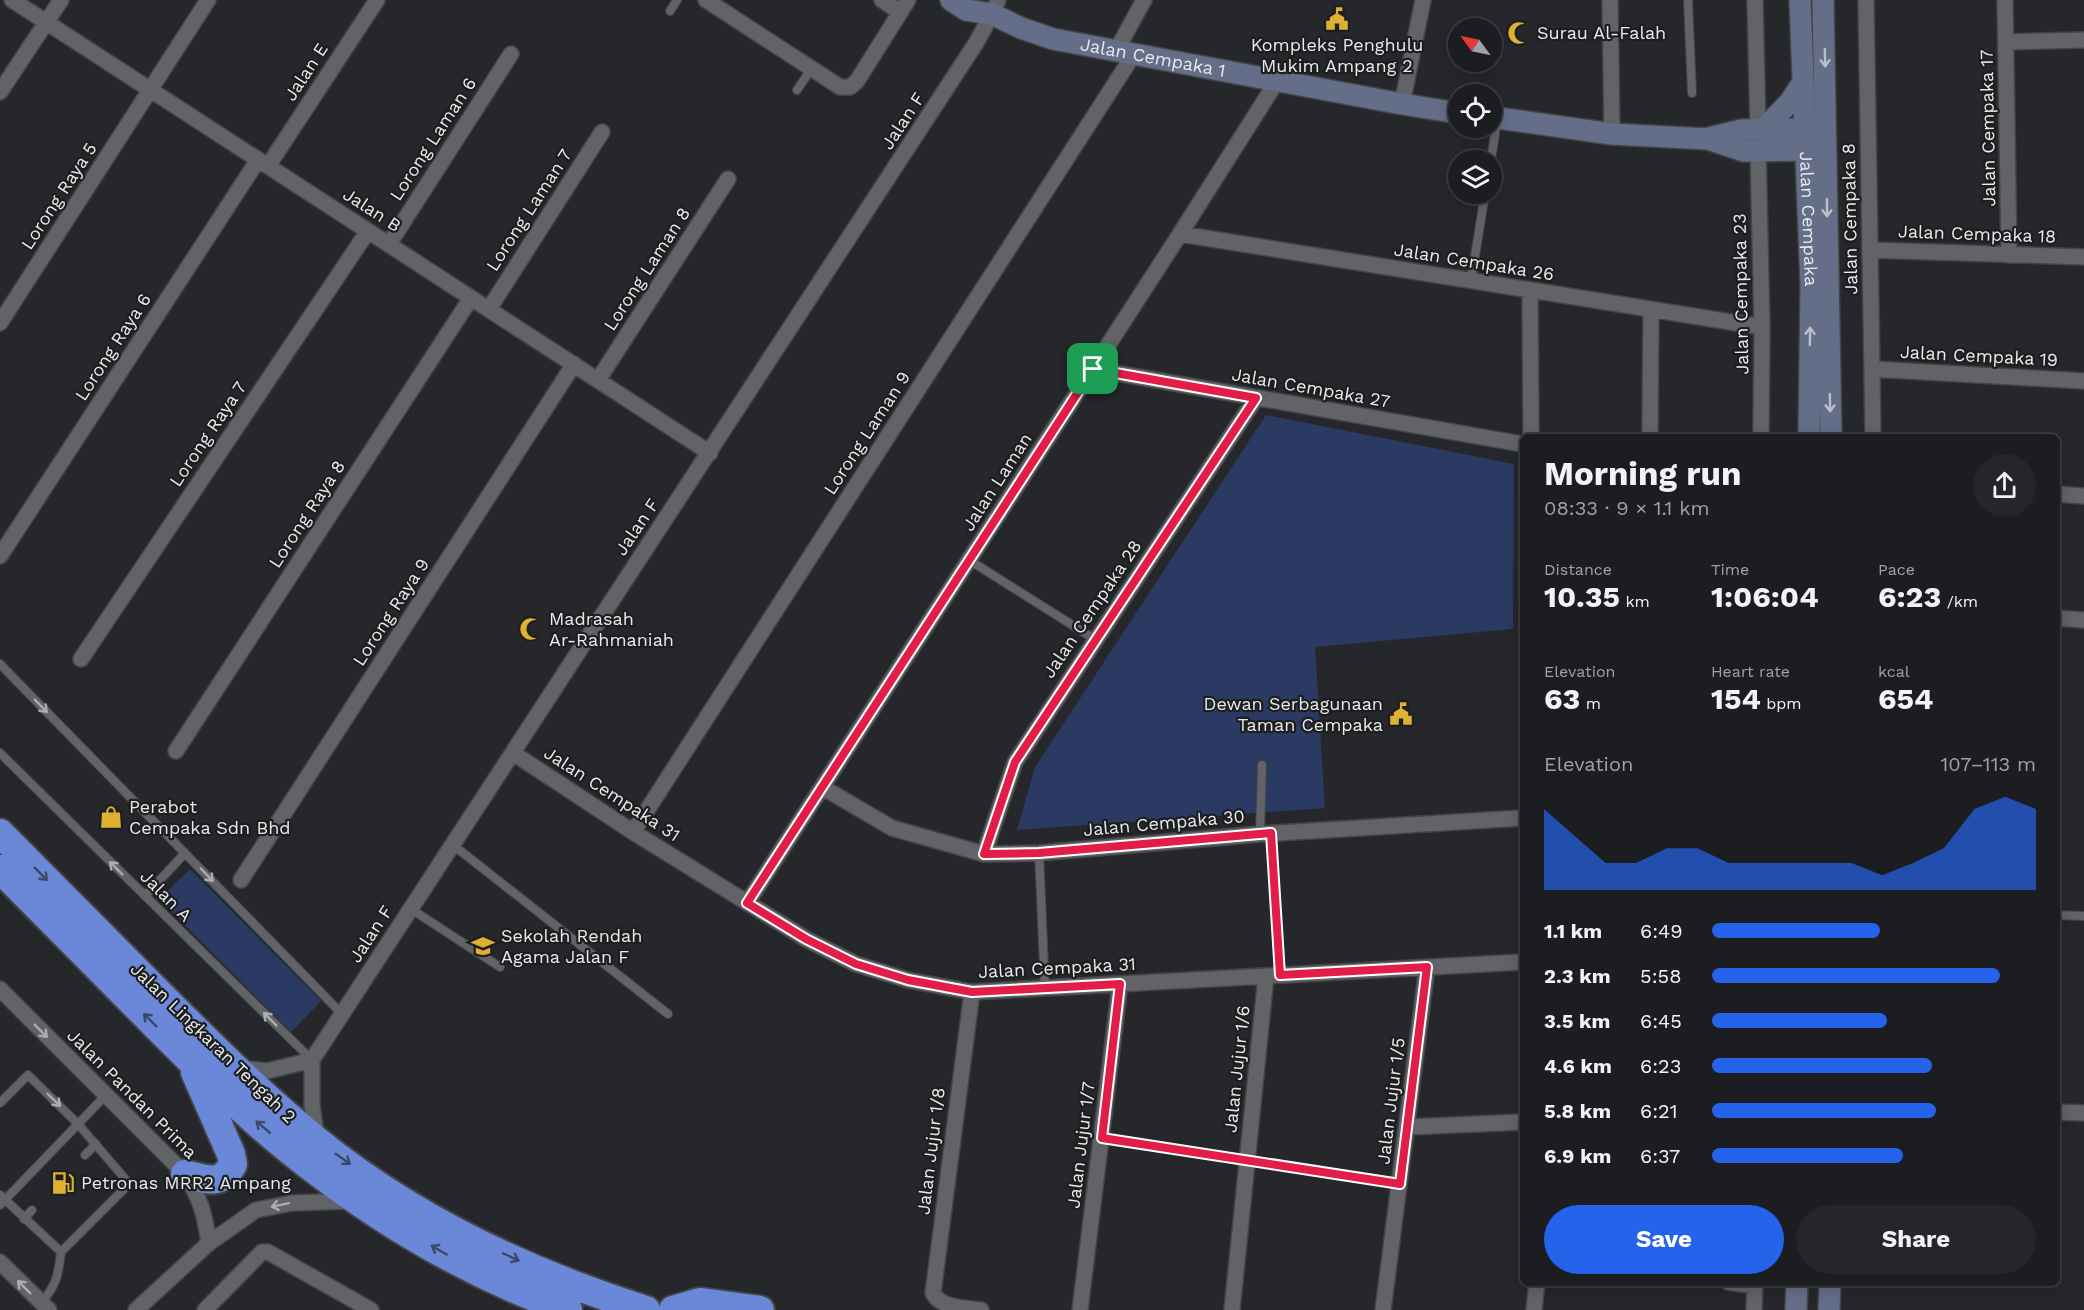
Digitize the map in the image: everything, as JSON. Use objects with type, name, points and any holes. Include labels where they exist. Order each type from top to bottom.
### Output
[{"type":"highway","name":"Jalan Lingkaran Tengah 2","points":[[0,833],[233,1068],[318,1141],[384,1189],[450,1229],[545,1273],[601,1296],[646,1310]]},
{"type":"highway","name":"Jalan Lingkaran Tengah 2","points":[[0,869],[191,1061],[248,1115],[307,1165],[359,1201],[457,1261],[539,1300],[568,1310]]},
{"type":"highway","points":[[185,1174],[218,1179],[228,1174],[233,1164],[231,1154],[191,1061]]},
{"type":"highway","points":[[673,1310],[700,1302],[760,1310]]},
{"type":"main road","name":"Jalan Cempaka 1","points":[[951,0],[966,10],[992,5],[1021,28],[1053,39],[1448,111]]},
{"type":"main road","name":"Jalan Cempaka","points":[[1800,0],[1811,285],[1809,434]]},
{"type":"main road","name":"Jalan Cempaka","points":[[1823,0],[1831,434]]},
{"type":"main road","points":[[1760,136],[1791,102],[1803,82]]},
{"type":"main road","points":[[1502,119],[1612,134],[1708,139],[1742,130],[1760,136],[1805,139],[1827,150]]},
{"type":"main road","points":[[1805,139],[1826,128]]},
{"type":"main road","points":[[1796,1310],[1797,1286]]},
{"type":"main road","points":[[1829,1310],[1830,1286]]},
{"type":"street","name":"Jalan B","points":[[12,0],[710,453]]},
{"type":"street","points":[[0,92],[61,0]]},
{"type":"street","name":"Lorong Raya 5","points":[[0,323],[208,0]]},
{"type":"street","name":"Jalan E","points":[[263,163],[377,0]]},
{"type":"street","points":[[706,0],[840,87],[850,87],[857,81],[904,6],[882,0]]},
{"type":"street","name":"Lorong Laman 9","points":[[633,832],[1125,53],[1144,0]]},
{"type":"street","points":[[1402,104],[1423,0]]},
{"type":"street","points":[[1610,0],[1612,134]]},
{"type":"street","name":"Jalan Cempaka 23","points":[[1755,0],[1760,136],[1761,434]]},
{"type":"street","name":"Jalan Cempaka 8","points":[[1866,0],[1873,434]]},
{"type":"street","name":"Jalan Cempaka 17","points":[[2005,0],[2009,255]]},
{"type":"street","name":"Jalan F","points":[[312,1060],[970,53],[992,5]]},
{"type":"street","points":[[2006,42],[2084,40]]},
{"type":"street","name":"Lorong Laman 6","points":[[388,244],[511,54]]},
{"type":"street","name":"Jalan Laman","points":[[747,903],[1277,81]]},
{"type":"street","name":"Lorong Laman 7","points":[[489,309],[602,132]]},
{"type":"street","name":"Lorong Raya 6","points":[[0,556],[263,163]]},
{"type":"street","name":"Lorong Laman 8","points":[[598,380],[728,179]]},
{"type":"street","name":"Lorong Raya 7","points":[[81,659],[368,231]]},
{"type":"street","name":"Jalan Cempaka 26","points":[[1180,234],[1762,327]]},
{"type":"street","name":"Jalan Cempaka 18","points":[[1869,250],[2084,257]]},
{"type":"street","points":[[1530,290],[1531,434]]},
{"type":"street","name":"Lorong Raya 8","points":[[176,751],[471,298]]},
{"type":"street","points":[[1650,434],[1651,310]]},
{"type":"street","name":"Lorong Raya 9","points":[[242,880],[574,364]]},
{"type":"street","name":"Jalan Cempaka 27","points":[[1093,369],[1520,444]]},
{"type":"street","name":"Jalan Cempaka 19","points":[[1872,369],[2084,381]]},
{"type":"street","name":"Jalan Cempaka 28","points":[[984,854],[1015,762],[1053,701],[1256,398]]},
{"type":"street","points":[[2060,494],[2084,496]]},
{"type":"street","points":[[2060,618],[2084,620]]},
{"type":"street","name":"Jalan Cempaka 31","points":[[513,753],[633,832],[806,939],[856,964],[908,980],[972,992],[1520,962]]},
{"type":"street","name":"Jalan Cempaka 30","points":[[822,788],[892,828],[984,854],[1039,853],[1266,834],[1520,818]]},
{"type":"street","name":"Jalan Jujur 1/5","points":[[1383,1310],[1427,967]]},
{"type":"street","name":"Jalan Jujur 1/6","points":[[1232,1310],[1247,1160],[1273,976]]},
{"type":"street","name":"Jalan Jujur 1/7","points":[[1080,1310],[1120,984]]},
{"type":"street","name":"Jalan Pandan Prima","points":[[0,989],[185,1174],[200,1199],[209,1243]]},
{"type":"street","name":"Jalan Jujur 1/8","points":[[972,992],[933,1293],[936,1298],[950,1305],[981,1310]]},
{"type":"street","points":[[233,1068],[267,1071],[312,1060],[312,1105],[318,1141]]},
{"type":"street","points":[[2060,1112],[2084,1113]]},
{"type":"street","points":[[1408,1127],[1520,1122]]},
{"type":"street","points":[[136,1310],[209,1243],[256,1210],[292,1203],[359,1201]]},
{"type":"street","points":[[205,1310],[262,1252],[267,1252],[371,1310]]},
{"type":"street","points":[[0,1262],[45,1307]]},
{"type":"street","points":[[1534,1310],[1537,1286]]},
{"type":"street","points":[[1754,1310],[1755,1286]]},
{"type":"lane","points":[[670,11],[677,0]]},
{"type":"lane","points":[[1688,0],[1692,93]]},
{"type":"lane","points":[[797,90],[812,68]]},
{"type":"lane","points":[[1471,281],[1483,204]]},
{"type":"lane","points":[[969,560],[1096,640]]},
{"type":"lane","points":[[0,664],[342,1014]]},
{"type":"lane","name":"Jalan A","points":[[0,753],[312,1060]]},
{"type":"lane","points":[[1262,765],[1273,976]]},
{"type":"lane","points":[[453,845],[668,1014]]},
{"type":"lane","points":[[145,896],[185,853]]},
{"type":"lane","points":[[1039,853],[1045,988]]},
{"type":"lane","points":[[411,909],[500,967]]},
{"type":"lane","points":[[2060,915],[2084,916]]},
{"type":"lane","points":[[0,1103],[28,1075],[78,1124],[127,1180],[127,1184],[61,1252],[58,1278],[45,1307]]},
{"type":"lane","points":[[61,1252],[2,1200],[105,1095]]},
{"type":"lane","points":[[1102,1138],[1400,1184]]},
{"type":"lane","points":[[85,1155],[96,1144]]},
{"type":"lane","points":[[24,1219],[32,1210]]},
{"type":"shaded area","points":[[1266,415],[1514,464],[1513,629],[1315,647],[1325,808],[1017,830],[1035,767]]},
{"type":"shaded area","points":[[190,869],[321,1001],[291,1032],[159,899]]},
{"type":"place","name":"Kompleks Penghulu Mukim Ampang 2","points":[[1337,19]]},
{"type":"place","name":"Surau Al-Falah","points":[[1519,33]]},
{"type":"place","name":"Madrasah Ar-Rahmaniah","points":[[531,629]]},
{"type":"place","name":"Dewan Serbagunaan Taman Cempaka","points":[[1401,714]]},
{"type":"place","name":"Perabot Cempaka Sdn Bhd","points":[[111,817]]},
{"type":"place","name":"Sekolah Rendah Agama Jalan F","points":[[483,946]]},
{"type":"place","name":"Petronas MRR2 Ampang","points":[[63,1183]]},
{"type":"route","points":[[1093,369],[1256,398],[1053,701],[1015,762],[984,854],[1039,853],[1271,833],[1280,975],[1427,967],[1400,1184],[1102,1138],[1120,984],[972,992],[908,980],[856,964],[806,939],[747,903],[1093,369]]}]
